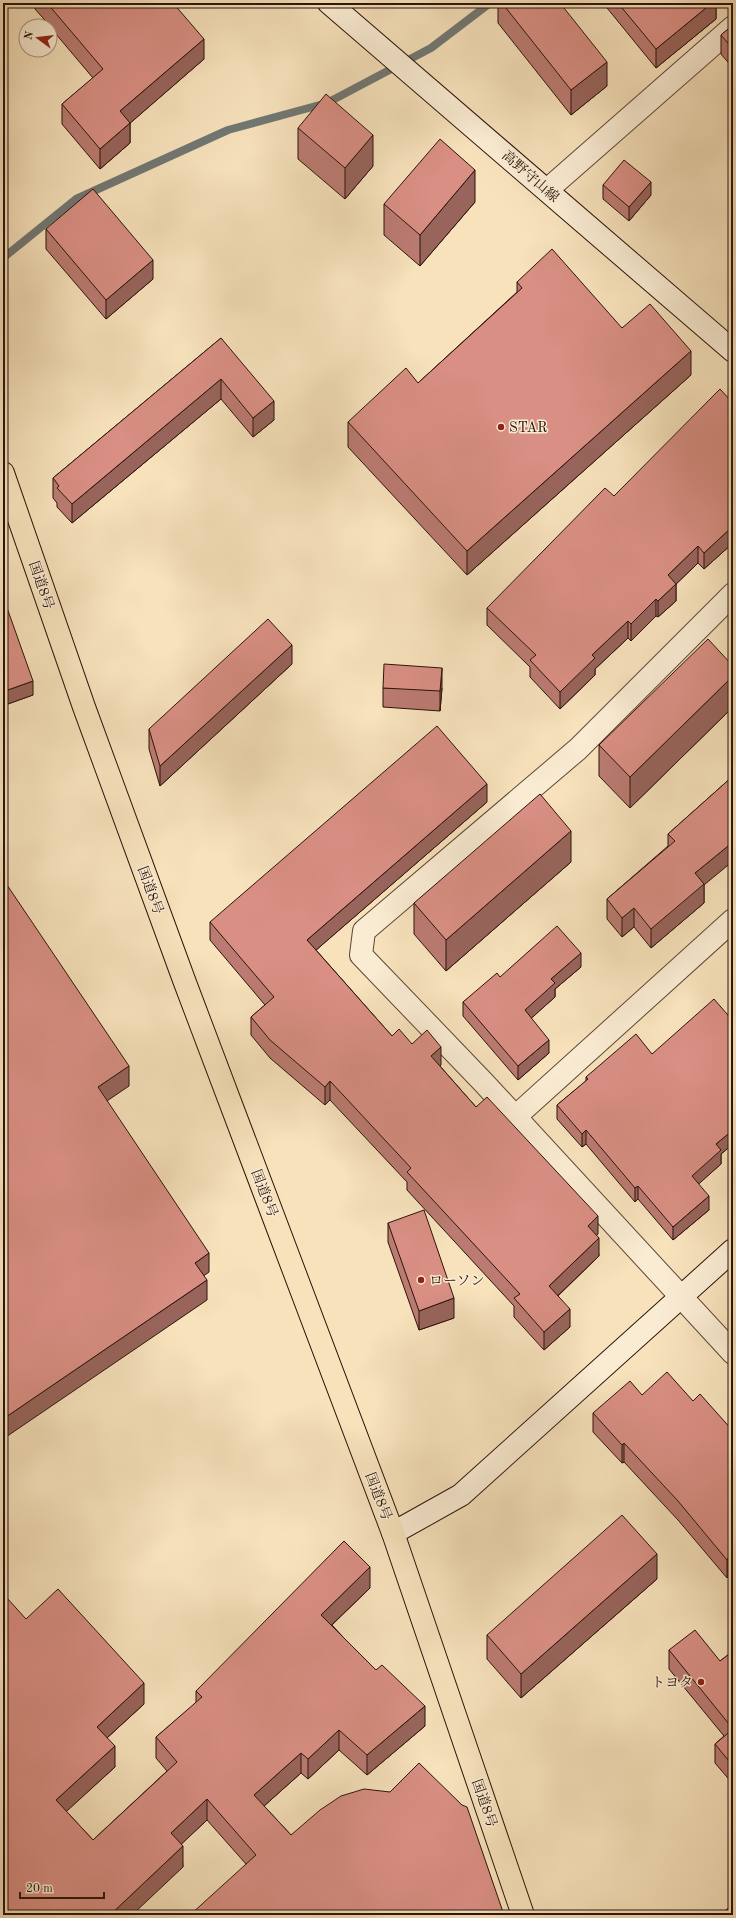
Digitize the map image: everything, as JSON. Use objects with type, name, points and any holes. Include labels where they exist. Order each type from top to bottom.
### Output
[{"type":"highway","name":"国道8号","points":[[3,473],[84,708],[184,980],[393,1533],[523,1915]]},
{"type":"street","name":"高野守山線","points":[[329,3],[733,351]]},
{"type":"street","points":[[547,190],[733,26]]},
{"type":"street","points":[[729,606],[578,749],[364,931],[361,955],[515,1117],[733,1354]]},
{"type":"street","points":[[515,1117],[733,920]]},
{"type":"street","points":[[393,1533],[461,1495],[680,1296],[733,1250]]},
{"type":"building","points":[[47,3],[173,3],[204,39],[120,111],[130,123],[100,149],[62,104],[103,69]]},
{"type":"building","points":[[502,3],[560,3],[607,62],[571,90]]},
{"type":"building","points":[[618,3],[712,3],[656,49]]},
{"type":"building","points":[[733,25],[733,49],[721,35]]},
{"type":"building","points":[[326,94],[373,135],[345,168],[298,128]]},
{"type":"building","points":[[440,139],[475,170],[420,235],[384,204]]},
{"type":"building","points":[[624,160],[651,182],[629,207],[603,185]]},
{"type":"building","points":[[93,189],[153,260],[106,300],[46,229]]},
{"type":"building","name":"STAR","points":[[552,249],[622,328],[650,304],[691,351],[467,551],[348,422],[406,368],[418,383],[522,288],[517,282]]},
{"type":"building","points":[[221,338],[274,401],[253,418],[221,379],[72,504],[57,488],[59,486],[53,478]]},
{"type":"building","points":[[720,389],[733,403],[733,526],[704,553],[698,546],[668,575],[676,584],[658,601],[656,599],[631,624],[628,621],[592,655],[595,658],[560,692],[530,660],[536,655],[487,608],[605,488],[614,496]]},
{"type":"building","points":[[6,605],[33,681],[5,691],[3,686],[3,606]]},
{"type":"building","points":[[268,619],[292,645],[160,766],[149,729]]},
{"type":"building","points":[[708,639],[733,666],[733,676],[630,777],[599,745]]},
{"type":"building","points":[[384,664],[442,668],[440,691],[383,688]]},
{"type":"building","points":[[437,726],[487,784],[307,940],[392,1036],[399,1029],[412,1044],[427,1030],[441,1047],[431,1056],[476,1107],[487,1097],[598,1216],[588,1226],[599,1238],[549,1286],[570,1309],[544,1332],[514,1298],[520,1294],[407,1172],[411,1168],[330,1081],[325,1087],[270,1040],[251,1017],[274,997],[210,922]]},
{"type":"building","points":[[733,776],[733,842],[695,873],[704,884],[651,929],[634,908],[622,918],[607,899],[675,841],[668,834]]},
{"type":"building","points":[[540,794],[571,831],[446,940],[414,903]]},
{"type":"building","points":[[3,879],[129,1066],[98,1087],[209,1253],[195,1263],[207,1280],[3,1419]]},
{"type":"building","points":[[557,926],[581,953],[551,979],[555,983],[525,1010],[549,1040],[518,1066],[463,1002],[497,973],[500,977]]},
{"type":"building","points":[[714,999],[733,1021],[733,1130],[716,1144],[721,1150],[692,1176],[709,1196],[673,1227],[638,1186],[635,1188],[586,1130],[582,1134],[557,1105],[588,1079],[586,1077],[636,1034],[652,1054]]},
{"type":"building","name":"ローソン","points":[[424,1210],[454,1298],[419,1311],[388,1223]]},
{"type":"building","points":[[667,1372],[693,1401],[700,1394],[733,1431],[733,1563],[728,1558],[727,1560],[678,1501],[624,1443],[622,1445],[593,1413],[630,1381],[642,1395]]},
{"type":"building","points":[[622,1515],[657,1554],[521,1674],[487,1635]]},
{"type":"building","points":[[344,1541],[370,1567],[321,1615],[376,1670],[382,1665],[425,1706],[367,1755],[339,1730],[308,1759],[301,1753],[254,1795],[291,1835],[320,1810],[341,1796],[364,1789],[390,1792],[419,1763],[462,1805],[467,1807],[504,1915],[190,1915],[256,1855],[207,1799],[171,1833],[183,1846],[110,1915],[3,1915],[3,1602],[7,1598],[26,1619],[58,1589],[144,1683],[97,1727],[115,1746],[56,1800],[93,1840],[177,1762],[156,1737],[202,1697],[196,1691]]},
{"type":"building","points":[[695,1630],[720,1661],[733,1651],[733,1729],[669,1650]]},
{"type":"building","points":[[733,1729],[733,1766],[715,1744]]},
{"type":"building","points":[[733,1904],[733,1915],[720,1915]]},
{"type":"waterway","points":[[3,258],[76,199],[228,130],[327,103],[431,48],[490,3]]},
{"type":"place","name":"STAR","points":[[501,427]]},
{"type":"place","name":"ローソン","points":[[421,1280]]},
{"type":"place","name":"トヨタ","points":[[701,1682]]}]
